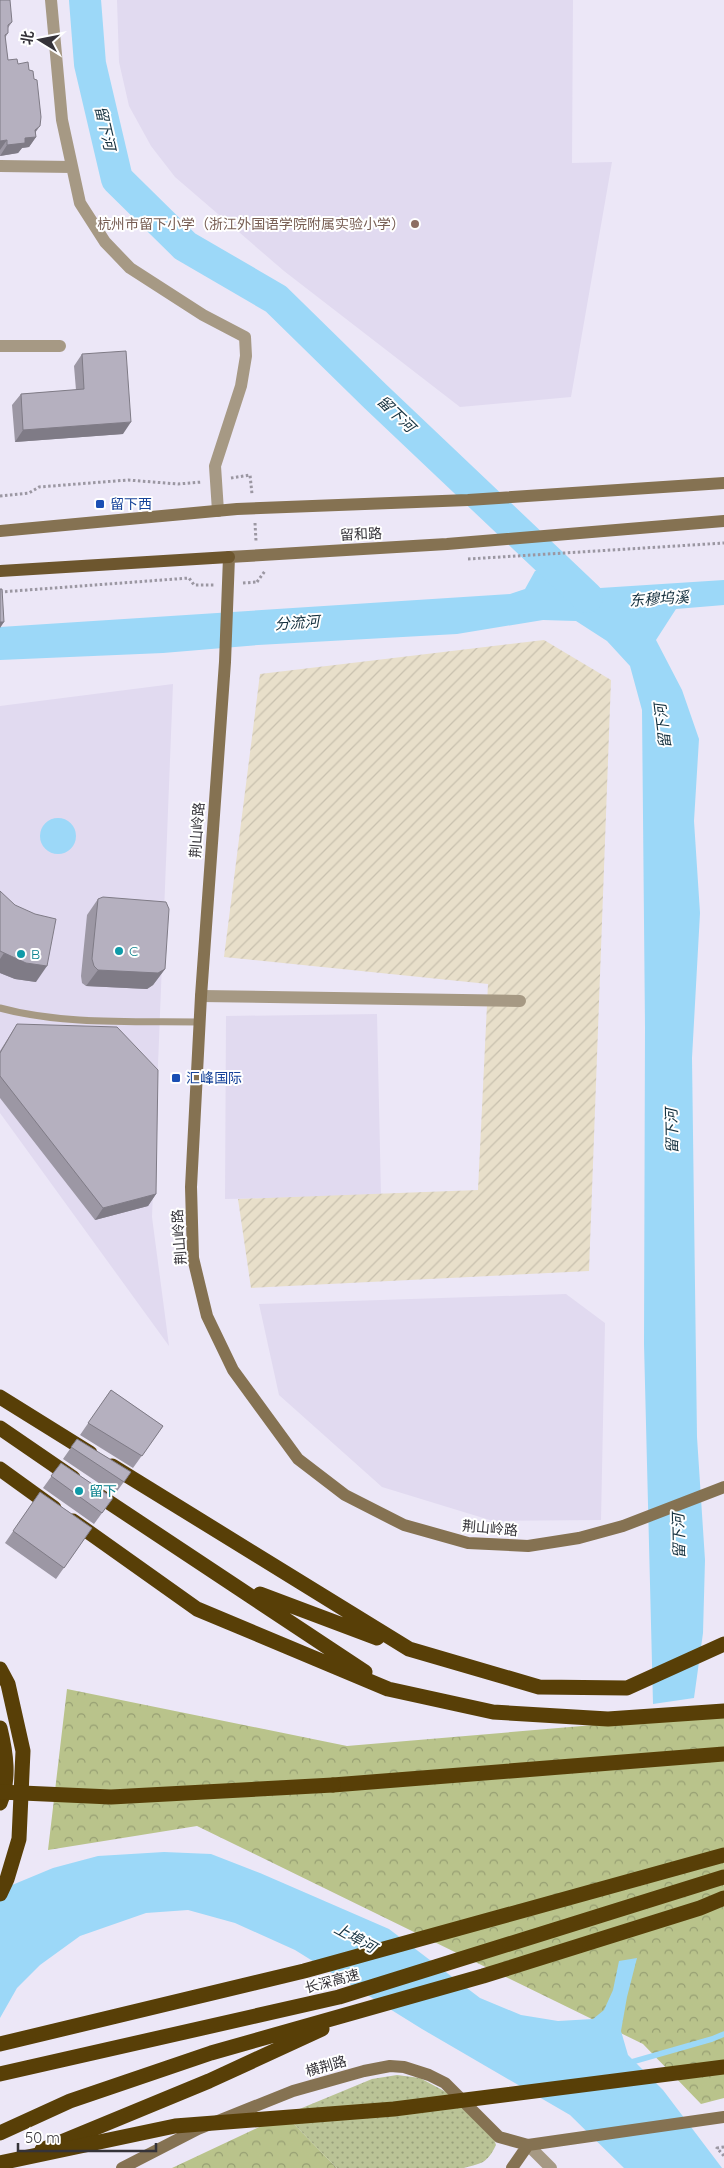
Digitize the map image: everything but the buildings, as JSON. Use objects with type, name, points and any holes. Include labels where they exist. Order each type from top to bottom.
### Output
[{"type":"highway","points":[[0,1397],[409,1650]]},
{"type":"highway","points":[[0,1428],[391,1690]]},
{"type":"highway","points":[[0,1469],[197,1609],[391,1690],[493,1712],[608,1720],[724,1711]]},
{"type":"highway","points":[[236,1585],[409,1650],[539,1687],[627,1688],[724,1644]]},
{"type":"highway","points":[[0,1670],[8,1684],[23,1751],[18,1839],[7,1880],[0,1894]]},
{"type":"highway","points":[[0,1728],[6,1754],[4,1793],[0,1803]]},
{"type":"highway","points":[[0,1792],[111,1797],[332,1785],[724,1754]]},
{"type":"highway","name":"长深高速","points":[[0,2044],[304,1971],[724,1855]]},
{"type":"highway","name":"长深高速","points":[[0,2074],[339,1997],[724,1877]]},
{"type":"highway","points":[[0,2133],[70,2101],[211,2052],[483,1976],[700,1908],[724,1898]]},
{"type":"highway","points":[[0,2168],[209,2081],[362,2011]]},
{"type":"highway","points":[[0,2163],[175,2126],[394,2109],[724,2067]]},
{"type":"main road","name":"留和路","points":[[0,571],[229,557]]},
{"type":"street","points":[[51,0],[62,120],[80,203],[105,242],[130,268],[203,316],[245,337],[246,356],[241,386],[215,466],[218,511]]},
{"type":"street","points":[[0,166],[72,167]]},
{"type":"street","points":[[0,346],[60,346]]},
{"type":"street","points":[[0,531],[254,508],[468,500],[724,482]]},
{"type":"street","name":"留和路","points":[[229,557],[539,537],[724,520]]},
{"type":"street","name":"荆山岭路","points":[[229,557],[225,662],[201,996],[191,1187],[193,1258],[207,1316],[232,1370],[298,1459],[345,1496],[404,1526],[468,1543],[528,1546],[578,1538],[623,1526],[724,1487]]},
{"type":"street","points":[[201,996],[520,1001]]},
{"type":"street","name":"横荆路","points":[[122,2168],[198,2129],[293,2091],[364,2071],[390,2066],[404,2067],[429,2074],[445,2083],[498,2137],[528,2145],[724,2117]]},
{"type":"street","points":[[512,2168],[528,2145],[551,2168]]},
{"type":"lane","points":[[0,1008],[18,1013],[100,1020],[200,1022]]},
{"type":"path","points":[[250,475],[254,508],[257,582]]},
{"type":"path","points":[[0,496],[29,493],[40,487],[128,480],[178,484],[208,482]]},
{"type":"path","points":[[528,556],[724,543]]},
{"type":"path","points":[[0,592],[189,578],[194,585]]},
{"type":"path","points":[[724,2147],[717,2148],[724,2156]]},
{"type":"shaded area","name":"杭州市留下小学（浙江外国语学院附属实验小学）","points":[[117,0],[573,0],[572,163],[612,162],[571,397],[460,407],[284,271],[175,177],[151,146],[129,106],[119,62]]},
{"type":"shaded area","points":[[544,640],[611,680],[589,1271],[251,1288],[238,1199],[478,1190],[488,984],[224,957],[260,674]]},
{"type":"shaded area","name":"汇峰国际","points":[[173,684],[152,1217],[169,1346],[0,1113],[0,706]]},
{"type":"shaded area","points":[[377,1014],[381,1196],[225,1199],[226,1016]]},
{"type":"shaded area","points":[[566,1294],[605,1323],[601,1520],[493,1521],[382,1487],[279,1395],[259,1304]]},
{"type":"green space","points":[[67,1689],[347,1746],[724,1714],[724,2098],[701,2104],[643,2044],[197,1826],[48,1850]]},
{"type":"green space","points":[[397,2075],[420,2078],[446,2092],[492,2133],[496,2145],[487,2159],[464,2168],[337,2168],[285,2115],[372,2079]]},
{"type":"green space","points":[[285,2115],[337,2168],[172,2168]]},
{"type":"water","points":[[569,566],[600,588],[724,580],[724,605],[676,609],[656,640],[682,690],[699,739],[694,821],[700,913],[692,1058],[697,1437],[705,1560],[703,1633],[694,1698],[653,1704],[644,1344],[645,1027],[642,710],[630,666],[607,641],[576,621],[543,620],[457,634],[258,645],[163,653],[0,660],[0,627],[510,594],[525,589],[535,571]]},
{"type":"water","points":[[58,818],[70,824],[76,836],[70,848],[58,854],[46,848],[40,836],[46,824]]},
{"type":"water","name":"上埠河","points":[[164,1852],[211,1854],[260,1873],[389,1929],[480,1998],[521,2015],[558,2021],[593,2019],[604,2010],[613,1990],[619,1961],[637,1958],[621,2031],[628,2055],[663,2090],[722,2168],[624,2168],[570,2115],[422,2029],[295,1950],[235,1923],[188,1910],[146,1913],[80,1936],[40,1965],[17,1988],[0,2018],[0,1890],[53,1868],[98,1856]]},
{"type":"waterway","name":"留下河","points":[[85,0],[90,64],[117,179],[185,246],[276,299],[375,396],[587,597]]},
{"type":"waterway","points":[[628,2063],[724,2034]]},
{"type":"place","name":"杭州市留下小学（浙江外国语学院附属实验小学）","points":[[415,224]]},
{"type":"place","name":"留下西","points":[[100,504]]},
{"type":"place","name":"C","points":[[119,951]]},
{"type":"place","name":"B","points":[[21,954]]},
{"type":"place","name":"汇峰国际","points":[[176,1078]]},
{"type":"place","name":"留下","points":[[79,1491]]},
{"type":"water label","name":"东穆坞溪","points":[[659,599]]},
{"type":"water label","name":"分流河","points":[[297,623]]}]
